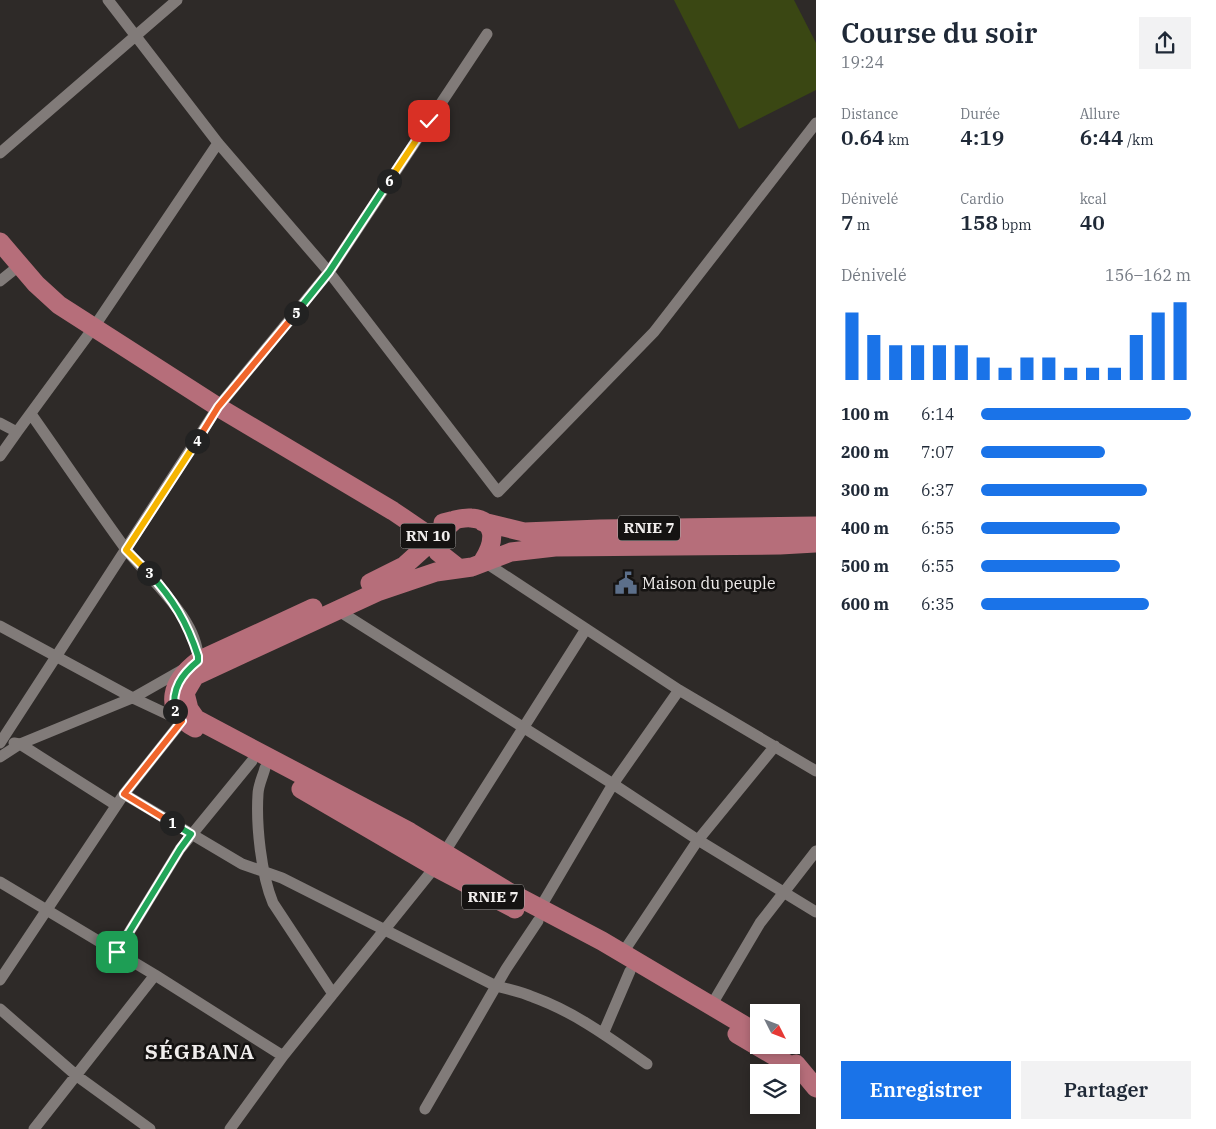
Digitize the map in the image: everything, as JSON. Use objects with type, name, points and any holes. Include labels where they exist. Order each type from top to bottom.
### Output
[{"type":"main road","name":"RN 10","points":[[0,242],[20,266],[59,305],[218,407],[393,511],[424,532],[438,552],[457,567]]},
{"type":"main road","name":"RN 10","points":[[393,511],[437,524],[472,518],[483,522]]},
{"type":"main road","points":[[182,721],[175,710],[173,698],[191,672],[391,574],[416,557],[454,520]]},
{"type":"main road","points":[[483,522],[490,529],[493,539],[492,545],[483,561]]},
{"type":"main road","name":"RNIE 7","points":[[483,522],[524,532],[610,528],[816,526]]},
{"type":"main road","name":"RNIE 7","points":[[439,860],[410,832],[196,719],[189,709],[185,693],[191,672],[339,611],[377,592],[457,567],[472,567],[483,561],[511,552],[555,547],[816,543]]},
{"type":"main road","name":"RNIE 7","points":[[182,721],[538,915],[803,1073]]},
{"type":"main road","name":"RNIE 7","points":[[538,915],[622,954],[750,1029]]},
{"type":"main road","points":[[785,1054],[816,1088]]},
{"type":"street","points":[[108,0],[218,143],[329,272],[498,492],[654,332],[816,123]]},
{"type":"street","points":[[0,153],[177,0]]},
{"type":"street","points":[[116,805],[20,744],[0,741],[218,407],[329,272],[487,34]]},
{"type":"street","points":[[0,456],[94,327],[218,143]]},
{"type":"street","points":[[0,281],[20,266]]},
{"type":"street","points":[[31,414],[126,550],[166,593],[181,614],[189,627],[191,672]]},
{"type":"street","points":[[0,423],[17,432]]},
{"type":"street","points":[[483,561],[678,690],[816,771]]},
{"type":"street","points":[[339,611],[613,784],[698,840],[816,912]]},
{"type":"street","points":[[0,626],[133,698],[182,721],[116,805],[0,980]]},
{"type":"street","points":[[230,1129],[283,1056],[439,860],[586,629]]},
{"type":"street","points":[[0,757],[20,744],[191,672]]},
{"type":"street","points":[[133,698],[191,672]]},
{"type":"street","points":[[425,1109],[613,784],[678,690]]},
{"type":"street","points":[[622,954],[698,840],[775,746]]},
{"type":"street","points":[[117,952],[191,834],[259,764]]},
{"type":"street","points":[[259,764],[258,793],[262,872],[273,902],[333,994]]},
{"type":"street","points":[[124,794],[242,864],[282,878],[496,986],[545,1001],[603,1034],[647,1064]]},
{"type":"street","points":[[711,1006],[760,923],[816,851]]},
{"type":"street","points":[[0,882],[156,975],[283,1056]]},
{"type":"street","points":[[603,1034],[630,971]]},
{"type":"street","points":[[34,1129],[156,975]]},
{"type":"street","points":[[0,1009],[77,1076],[150,1129]]},
{"type":"green space","points":[[674,0],[794,0],[816,43],[816,90],[739,129]]},
{"type":"place","name":"Maison du peuple","points":[[626,583]]},
{"type":"district","name":"SÉGBANA","points":[[200,1052]]},
{"type":"route","points":[[117,952],[191,834],[124,794],[182,721],[175,710],[173,698],[180,679],[198,661],[189,627],[166,593],[126,550],[218,407],[329,272],[429,121]]}]
